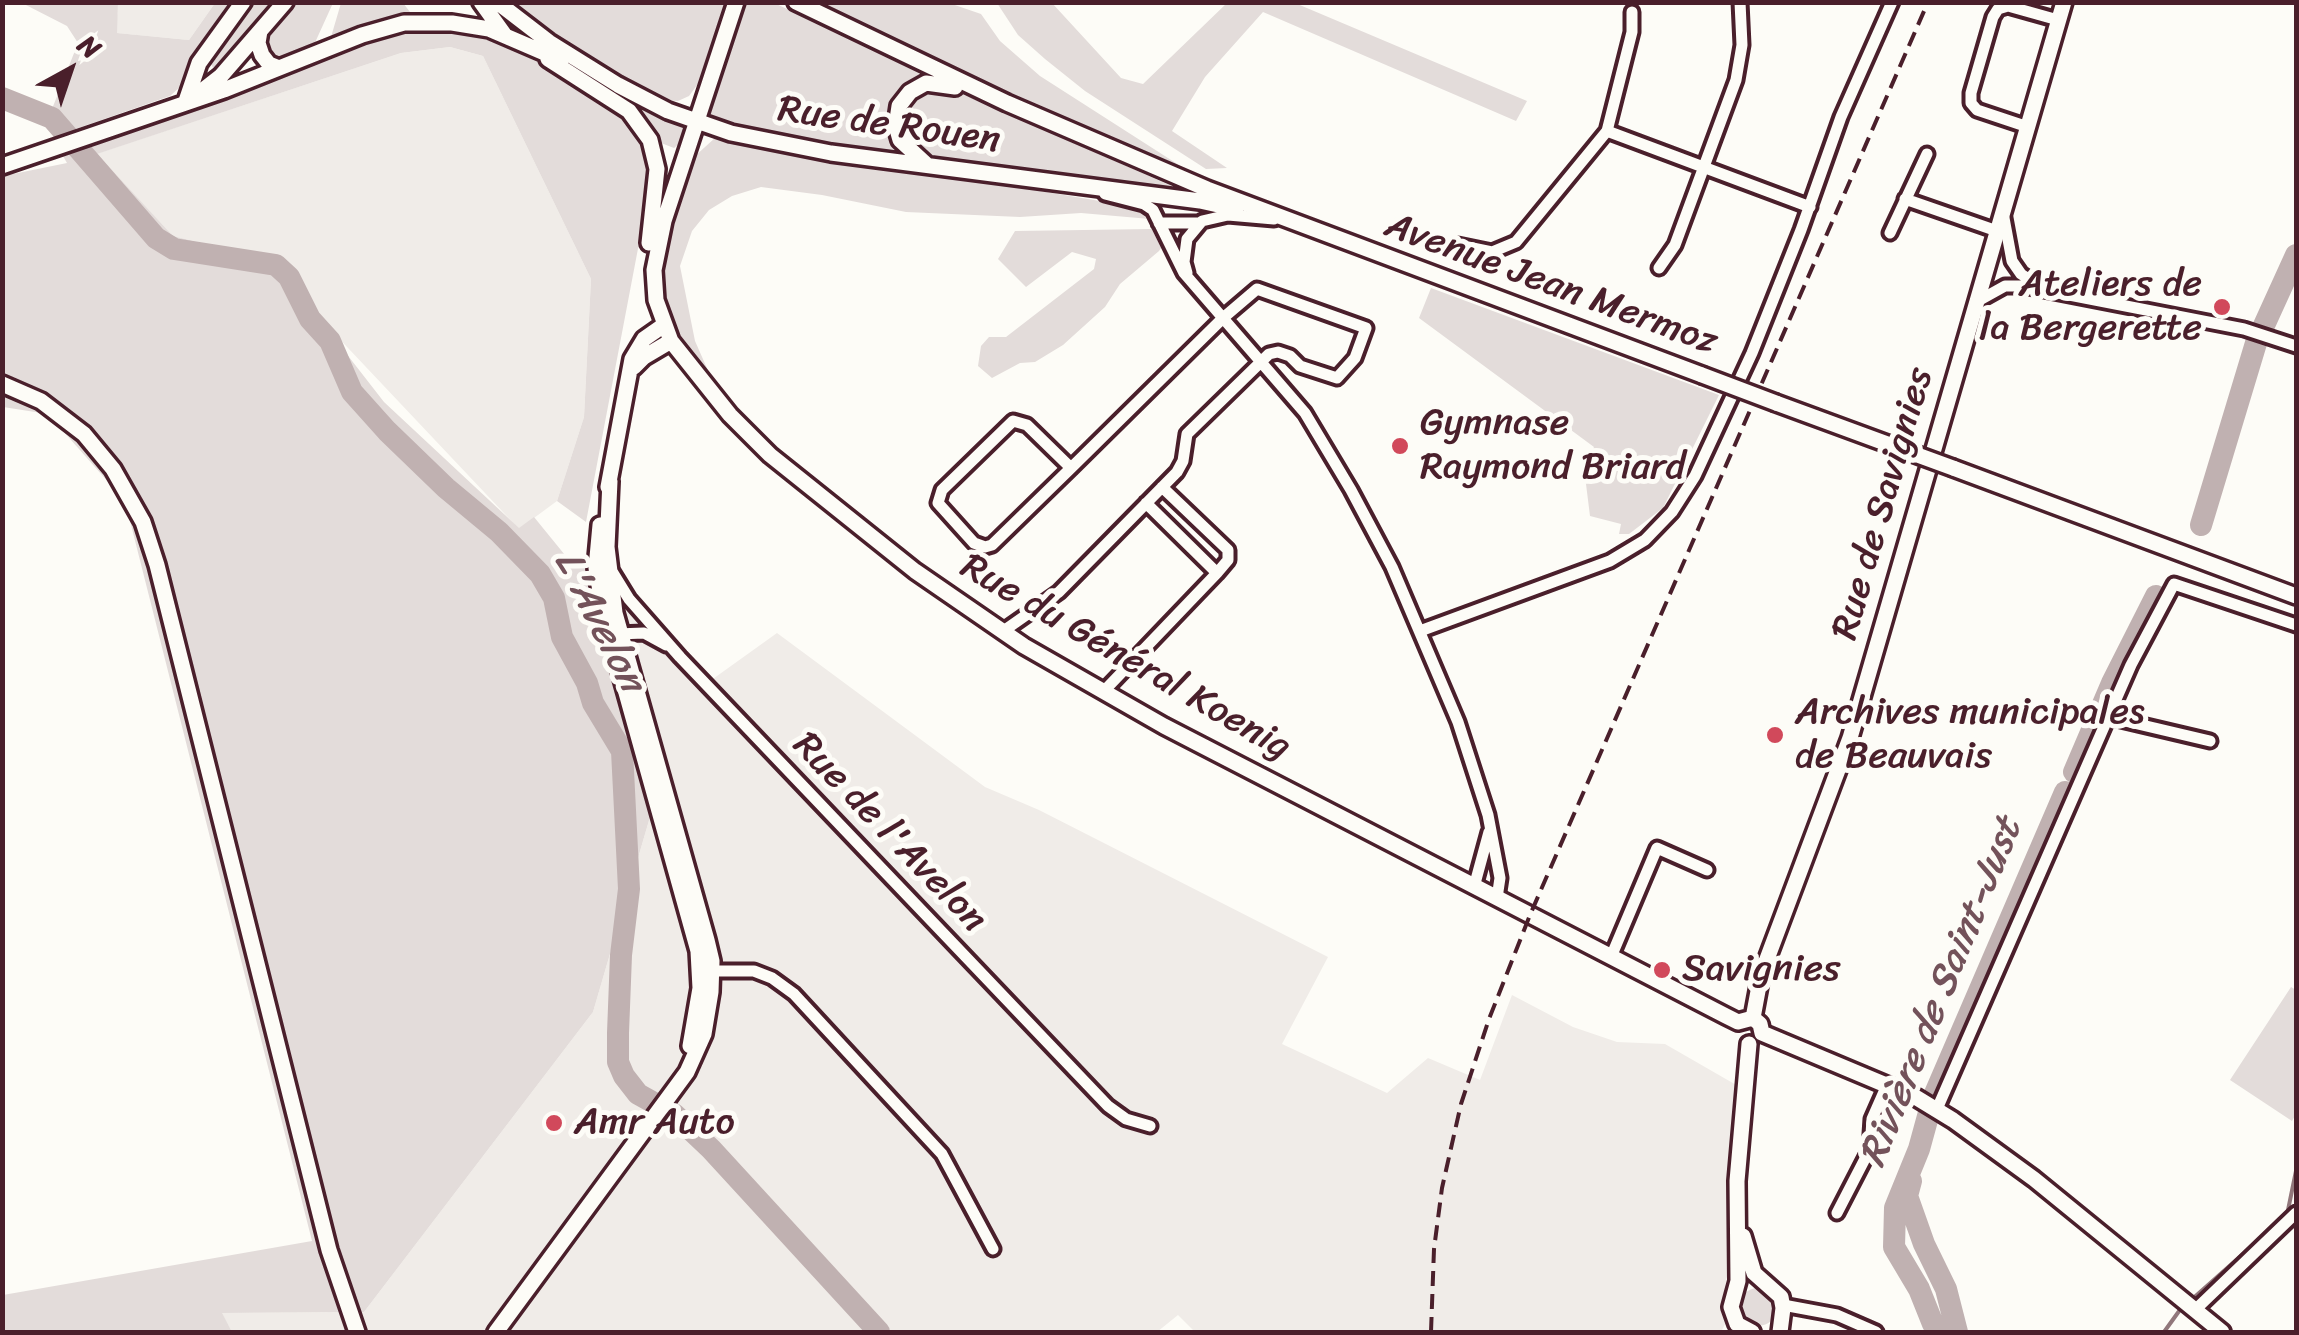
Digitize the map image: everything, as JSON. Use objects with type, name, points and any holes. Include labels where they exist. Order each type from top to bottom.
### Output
[{"type":"street","points":[[186,101],[203,56],[242,2]]},
{"type":"street","points":[[218,87],[285,2]]},
{"type":"street","points":[[481,2],[504,34]]},
{"type":"street","name":"Rue de Rouen","points":[[498,2],[561,50],[654,105],[697,122],[802,148],[1200,201],[1302,227]]},
{"type":"street","points":[[654,291],[656,248],[736,2]]},
{"type":"street","name":"Avenue Jean Mermoz","points":[[796,2],[1007,103],[1302,227],[2296,596]]},
{"type":"street","points":[[1659,268],[1673,250],[1740,67],[1740,2]]},
{"type":"street","points":[[1420,631],[1599,566],[1636,547],[1663,522],[1688,488],[1728,408],[1810,207],[1848,101],[1892,2]]},
{"type":"street","name":"Rue de Savignies","points":[[1746,1020],[1846,751],[2064,2]]},
{"type":"street","points":[[2028,127],[1977,110],[1970,103],[1970,92],[1998,9],[2008,6],[2058,20]]},
{"type":"street","points":[[1458,245],[1492,252],[1516,242],[1606,130],[1632,32],[1632,12]]},
{"type":"street","points":[[2,166],[92,137],[362,35],[404,24],[452,23],[504,34],[654,105]]},
{"type":"street","points":[[260,31],[258,44],[262,55],[279,68]]},
{"type":"street","points":[[520,40],[624,107],[650,140],[669,152],[688,149]]},
{"type":"street","points":[[203,56],[204,74],[218,87]]},
{"type":"street","points":[[931,166],[905,147],[898,134],[897,112],[910,92],[926,83],[940,82],[1007,103]]},
{"type":"street","points":[[1606,130],[1810,207]]},
{"type":"street","points":[[650,140],[657,169],[648,259],[654,291]]},
{"type":"street","points":[[1890,233],[1926,154]]},
{"type":"street","points":[[1078,185],[1147,205],[1190,281],[1319,432],[1385,552],[1462,732],[1490,828],[1500,878],[1498,898]]},
{"type":"street","points":[[1905,199],[1997,231]]},
{"type":"street","points":[[2003,208],[2008,248],[2016,267],[2036,284],[2057,294]]},
{"type":"street","points":[[1159,223],[1198,223],[1221,215],[1278,220]]},
{"type":"street","points":[[1190,281],[1184,247],[1198,223]]},
{"type":"street","points":[[1978,301],[2014,285],[2251,331],[2296,346]]},
{"type":"street","points":[[1002,632],[1059,592],[1162,487],[1181,466],[1186,434],[1262,362],[1276,352],[1290,356],[1300,366],[1339,377],[1356,358],[1366,328],[1260,289],[1223,318],[1071,468],[989,547],[974,542],[938,503],[942,490],[1014,421],[1026,424],[1071,468]]},
{"type":"street","name":"Rue du Général Koenig","points":[[654,291],[671,341],[712,396],[770,455],[937,588],[1002,632],[1103,692],[1474,887],[1746,1020]]},
{"type":"street","points":[[615,629],[600,595],[596,559],[599,527],[638,347],[664,325]]},
{"type":"street","points":[[630,378],[641,359],[671,341]]},
{"type":"street","points":[[2,384],[51,408],[84,434],[113,469],[143,522],[328,1250],[357,1332]]},
{"type":"street","points":[[496,1332],[668,1096],[690,1049],[706,971],[615,629],[608,557],[610,482]]},
{"type":"street","points":[[1103,692],[1228,560],[1228,550],[1162,487]]},
{"type":"street","points":[[1146,503],[1217,573]]},
{"type":"street","name":"Rue de l'Avelon","points":[[608,557],[621,587],[680,658],[1108,1106],[1126,1119],[1150,1126]]},
{"type":"street","points":[[1932,1106],[1971,1030],[2130,665],[2174,584],[2296,625]]},
{"type":"street","points":[[615,629],[633,616],[648,620]]},
{"type":"street","points":[[615,629],[648,635],[680,658]]},
{"type":"street","points":[[2108,717],[2210,741]]},
{"type":"street","points":[[1474,887],[1490,828]]},
{"type":"street","points":[[1611,956],[1657,848],[1707,870]]},
{"type":"street","points":[[706,971],[763,974],[794,994],[942,1154],[993,1249]]},
{"type":"street","points":[[1751,1332],[1739,1326],[1733,1316],[1738,1276],[1736,1208],[1756,1038],[1760,1024],[1746,1020],[1736,1035],[1742,1042],[1756,1038],[1887,1085],[1932,1106],[2034,1178],[2221,1332]]},
{"type":"street","points":[[1837,1213],[1870,1149],[1872,1120],[1887,1085]]},
{"type":"street","points":[[1736,1208],[1752,1269],[1778,1292],[1781,1319]]},
{"type":"street","points":[[2195,1310],[2296,1213]]},
{"type":"street","points":[[1734,1295],[1746,1283],[1767,1283]]},
{"type":"street","points":[[1763,1332],[1781,1319],[1836,1315],[1876,1332]]},
{"type":"shaded area","points":[[22,3],[118,3],[117,33],[189,40],[215,3],[229,3],[193,53],[180,87],[170,96],[70,131],[52,109],[78,43],[67,26]]},
{"type":"shaded area","points":[[118,3],[215,3],[189,40],[116,33]]},
{"type":"shaded area","points":[[249,3],[277,3],[216,71],[208,61]]},
{"type":"shaded area","points":[[293,3],[333,3],[313,47],[278,59],[269,54],[264,38]]},
{"type":"shaded area","points":[[341,3],[403,3],[414,17],[331,37]]},
{"type":"shaded area","points":[[505,3],[726,3],[706,73],[689,96],[678,101],[660,100],[573,54]]},
{"type":"shaded area","points":[[740,3],[774,3],[931,75],[913,82],[896,141],[904,155],[772,134],[706,117]]},
{"type":"shaded area","points":[[812,3],[949,3],[981,14],[1000,41],[1040,76],[1182,167],[1171,168]]},
{"type":"shaded area","points":[[997,3],[1052,3],[1121,78],[1143,84],[1227,3],[1295,3],[1527,101],[1516,121],[1263,12],[1205,77],[1172,131],[1227,168],[1206,169],[1085,91],[1018,35]]},
{"type":"shaded area","points":[[448,29],[499,39],[619,110],[646,148],[650,167],[648,196],[586,522],[557,501],[584,417],[591,279],[483,56],[450,47],[401,53],[97,154],[173,236],[288,264],[314,312],[384,402],[519,528],[534,517],[569,560],[587,564],[650,817],[593,1012],[364,1312],[222,1313],[232,1332],[3,1332],[3,1295],[312,1241],[125,501],[48,414],[3,407],[3,176],[67,163],[63,156],[386,35]]},
{"type":"shaded area","points":[[450,47],[483,56],[591,279],[584,417],[557,501],[519,529],[314,312],[288,264],[173,236],[96,154],[401,53]]},
{"type":"shaded area","points":[[924,90],[960,93],[1174,187],[1169,190],[931,158],[905,135],[903,121],[912,100]]},
{"type":"shaded area","points":[[644,107],[691,128],[685,139],[674,148],[661,143],[639,110]]},
{"type":"shaded area","points":[[716,137],[1142,208],[1150,219],[1081,213],[1020,217],[906,212],[761,187],[732,196],[709,210],[692,231],[680,266],[695,341],[717,391],[677,334],[665,303],[661,261],[676,202],[694,157]]},
{"type":"shaded area","points":[[1152,229],[1159,251],[1120,284],[1105,307],[1063,345],[1035,362],[1020,363],[992,378],[978,366],[981,346],[989,337],[1006,337],[1094,269],[1096,259],[1072,252],[1026,287],[998,259],[1015,231]]},
{"type":"shaded area","points":[[1431,288],[1719,395],[1663,508],[1629,534],[1619,534],[1621,524],[1590,516],[1584,468],[1594,447],[1419,318]]},
{"type":"shaded area","points":[[587,564],[710,681],[777,633],[985,787],[1039,810],[1328,957],[1282,1044],[1387,1093],[1428,1058],[1480,1080],[1512,995],[1573,1027],[1617,1042],[1665,1044],[1738,1086],[1728,1271],[1722,1303],[1725,1324],[1721,1332],[1195,1332],[1178,1315],[1157,1332],[232,1332],[221,1313],[364,1312],[593,1012],[650,817]]},
{"type":"shaded area","points":[[2291,987],[2296,990],[2296,1114],[2292,1121],[2230,1080]]},
{"type":"shaded area","points":[[1758,1288],[1771,1294],[1777,1307],[1771,1320],[1758,1326],[1745,1320],[1739,1307],[1745,1294]]},
{"type":"waterway","name":"L'Avelon","points":[[2,98],[52,118],[156,238],[174,249],[276,265],[289,277],[310,319],[330,341],[352,392],[387,431],[540,574],[554,598],[562,637],[587,683],[593,703],[622,751],[629,889],[618,1033],[618,1062],[624,1076],[638,1094],[674,1114],[711,1149],[879,1332]]},
{"type":"waterway","name":"Rivière de Saint-Just","points":[[2201,525],[2256,343],[2296,255]]},
{"type":"waterway","name":"Rivière de Saint-Just","points":[[2074,772],[2112,683],[2156,596]]},
{"type":"waterway","name":"Rivière de Saint-Just","points":[[1942,1332],[1933,1324],[1919,1289],[1894,1247],[1895,1208],[1919,1149],[1933,1098],[2065,792]]},
{"type":"waterway","points":[[2190,1301],[2287,1215],[2296,1171]]},
{"type":"waterway","points":[[1911,1181],[1907,1196],[1946,1289],[1957,1332]]},
{"type":"waterway","points":[[2164,1332],[2182,1307]]},
{"type":"railway","points":[[1431,1332],[1434,1249],[1442,1188],[1461,1104],[1489,1019],[1530,915],[1928,2]]},
{"type":"place","name":"Ateliers de la Bergerette","points":[[2222,307]]},
{"type":"place","name":"Gymnase Raymond Briard","points":[[1400,446]]},
{"type":"place","name":"Archives municipales de Beauvais","points":[[1775,735]]},
{"type":"place","name":"Savignies","points":[[1662,970]]},
{"type":"place","name":"Amr Auto","points":[[554,1123]]}]
